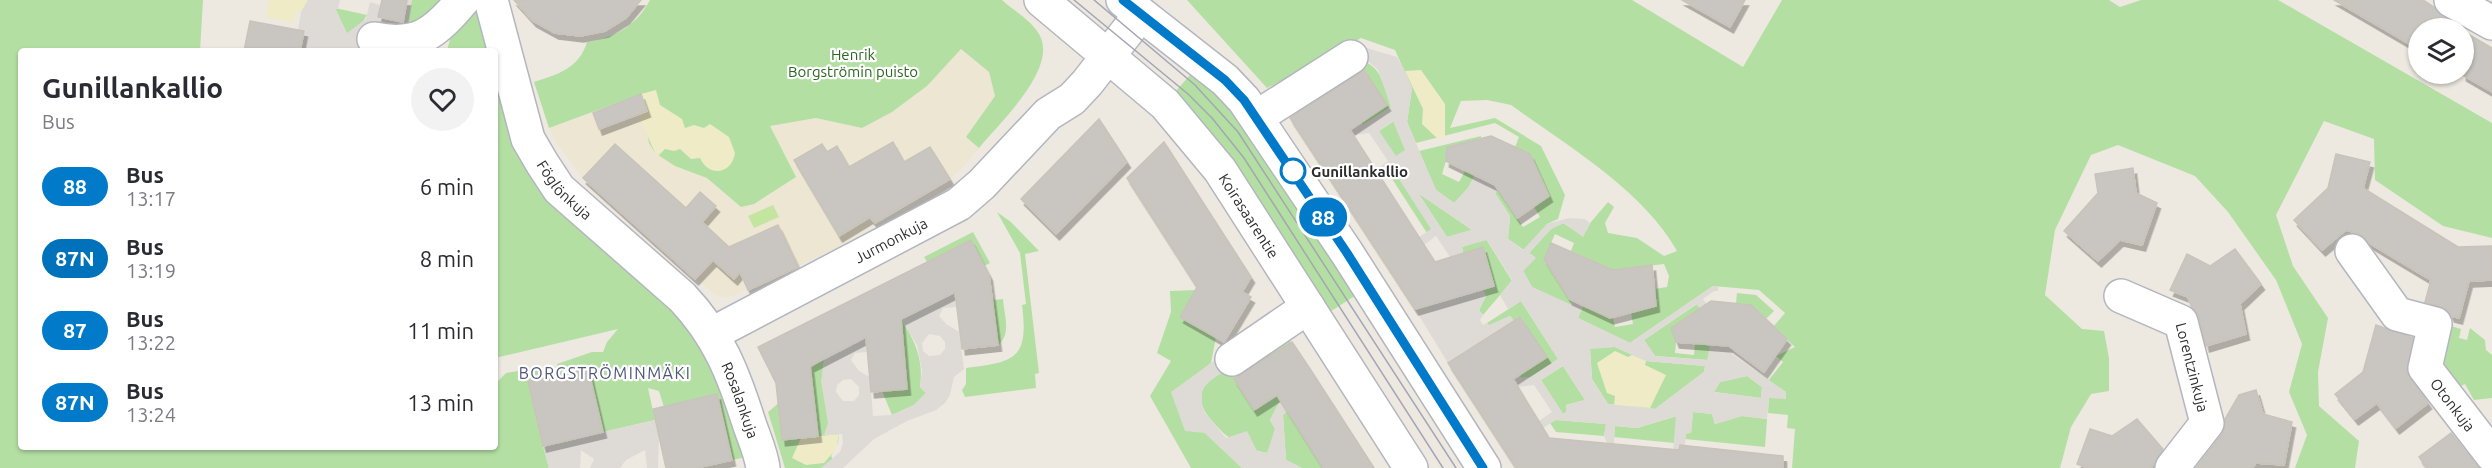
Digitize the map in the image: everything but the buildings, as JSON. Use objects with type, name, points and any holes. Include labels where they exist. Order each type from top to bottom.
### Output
[{"type":"street","points":[[374,39],[410,43],[428,33],[463,0]]},
{"type":"street","name":"Föglönkuja","points":[[491,0],[528,139],[559,189],[682,297],[699,315],[712,334]]},
{"type":"street","name":"Koirasaarentie","points":[[1041,0],[1165,104],[1220,170],[1411,468]]},
{"type":"street","points":[[2451,0],[2492,23]]},
{"type":"street","points":[[1130,6],[1225,80],[1257,117],[1484,468]]},
{"type":"street","name":"Jurmonkuja","points":[[712,334],[959,204],[982,184],[1048,114],[1072,99],[1130,6]]},
{"type":"street","points":[[1257,117],[1351,57]]},
{"type":"street","name":"Otonkuja","points":[[2352,251],[2397,314],[2435,324],[2426,368],[2492,455]]},
{"type":"street","name":"Lorentzinkuja","points":[[2121,296],[2181,322],[2207,423],[2172,468]]},
{"type":"street","points":[[1232,359],[1308,307]]},
{"type":"street","name":"Rosalankuja","points":[[712,334],[734,375],[763,468]]},
{"type":"shaded area","points":[[308,0],[340,0],[338,9],[335,9],[347,33],[366,19],[370,2],[380,5],[378,17],[403,22],[407,0],[412,0],[406,28],[383,48],[300,48],[298,30],[301,12]]},
{"type":"shaded area","points":[[1360,46],[1397,57],[1412,88],[1407,122],[1436,190],[1454,203],[1468,188],[1475,175],[1495,185],[1499,190],[1495,193],[1510,216],[1508,239],[1523,250],[1547,224],[1569,218],[1585,219],[1590,223],[1583,237],[1564,223],[1551,229],[1529,253],[1536,258],[1523,271],[1532,287],[1570,304],[1572,300],[1583,306],[1578,318],[1630,343],[1713,286],[1718,286],[1718,291],[1714,291],[1703,299],[1707,304],[1700,308],[1696,304],[1644,340],[1655,356],[1707,360],[1710,345],[1729,346],[1735,350],[1732,354],[1786,392],[1786,399],[1769,398],[1767,419],[1742,416],[1715,424],[1712,414],[1693,412],[1691,433],[1686,434],[1685,445],[1680,445],[1679,453],[1673,452],[1676,416],[1637,428],[1615,426],[1614,443],[1607,443],[1604,436],[1606,424],[1556,420],[1543,428],[1539,421],[1552,412],[1534,385],[1518,387],[1511,392],[1503,380],[1519,375],[1521,378],[1531,377],[1558,359],[1521,301],[1508,309],[1500,295],[1512,280],[1487,240],[1462,247],[1463,253],[1450,257],[1436,236],[1424,245],[1419,237],[1431,229],[1392,168],[1379,176],[1375,170],[1388,161],[1369,133],[1354,135],[1348,139],[1350,121],[1363,125],[1391,107],[1378,70],[1369,62],[1358,60]],"holes":[[[1393,121],[1405,150],[1396,156],[1379,131]],[[1419,194],[1471,229],[1447,237]],[[1615,347],[1646,361],[1705,366],[1704,372],[1655,409],[1608,404],[1592,379],[1590,349]],[[1563,366],[1585,400],[1566,405],[1566,412],[1563,414],[1541,380]],[[1747,376],[1762,387],[1761,398],[1714,392],[1720,382]]]},
{"type":"shaded area","points":[[961,49],[989,72],[995,96],[966,137],[979,148],[966,164],[950,179],[835,249],[735,295],[724,297],[715,295],[583,178],[556,143],[549,128],[641,94],[769,126],[816,118],[862,128],[892,112],[927,86]]},
{"type":"shaded area","points":[[1482,289],[1486,295],[1479,310],[1483,315],[1480,320],[1483,325],[1487,323],[1489,325],[1510,316],[1514,321],[1448,363],[1415,309]]},
{"type":"shaded area","points":[[955,291],[956,307],[943,308],[939,316],[946,324],[959,332],[964,369],[954,377],[950,395],[945,403],[936,410],[907,421],[874,439],[843,468],[821,468],[840,452],[843,443],[842,434],[824,435],[828,423],[821,381],[825,358],[866,337],[867,352],[855,353],[851,360],[859,371],[870,377],[873,416],[892,415],[914,405],[926,393],[920,387],[922,371],[917,345],[901,319]],"holes":[[[929,334],[940,336],[945,342],[945,349],[940,355],[929,356],[923,351],[922,343]],[[851,379],[859,387],[859,395],[854,401],[843,401],[836,392],[837,385],[843,380]]]},
{"type":"shaded area","points":[[1228,351],[1235,363],[1206,384],[1202,391],[1205,413],[1226,438],[1247,431],[1257,451],[1267,453],[1275,429],[1270,420],[1280,401],[1287,411],[1283,415],[1286,460],[1302,468],[1242,468],[1205,433],[1185,431],[1171,392]]},
{"type":"shaded area","points":[[655,420],[659,436],[658,468],[647,468],[645,450],[626,460],[620,468],[590,468],[594,459],[581,450],[580,468],[549,468],[543,446]]},
{"type":"green space","points":[[0,0],[203,0],[200,48],[18,48],[18,450],[498,450],[498,381],[506,373],[540,367],[543,378],[543,446],[549,468],[0,468]]},
{"type":"green space","points":[[412,0],[452,0],[411,31],[406,28]]},
{"type":"green space","points":[[481,0],[495,48],[448,48],[456,15]]},
{"type":"green space","name":"Henrik Borgströmin puisto","points":[[650,0],[1002,0],[1037,31],[1043,45],[1042,60],[1025,93],[979,148],[966,137],[995,96],[989,72],[961,49],[927,86],[892,112],[862,128],[816,118],[770,126],[796,177],[754,204],[741,207],[707,178],[675,166],[655,153],[649,143],[641,94],[549,128],[534,82],[567,69],[579,58],[587,42],[616,34],[624,29],[639,17]]},
{"type":"green space","points":[[1187,0],[1632,0],[1743,67],[1782,0],[2109,0],[2120,7],[2141,0],[2278,0],[2408,75],[2408,84],[2424,84],[2492,123],[2492,238],[2443,226],[2375,180],[2374,139],[2324,121],[2276,215],[2293,266],[2328,318],[2318,372],[2319,406],[2359,441],[2355,468],[2295,468],[2307,435],[2289,392],[2302,344],[2276,280],[2228,212],[2195,176],[2118,145],[2091,155],[2055,230],[2045,295],[2082,329],[2104,331],[2109,358],[2109,391],[2091,394],[2071,427],[2060,468],[1792,468],[1795,429],[1787,428],[1788,415],[1768,413],[1769,397],[1786,392],[1768,381],[1783,362],[1776,356],[1795,347],[1773,327],[1785,313],[1759,290],[1713,286],[1630,343],[1578,318],[1583,306],[1613,318],[1615,327],[1633,324],[1631,313],[1656,306],[1654,289],[1667,287],[1669,276],[1664,264],[1613,270],[1571,251],[1574,243],[1555,234],[1544,259],[1572,300],[1570,305],[1532,287],[1523,271],[1535,257],[1529,253],[1551,229],[1563,223],[1583,236],[1591,222],[1608,202],[1614,207],[1605,223],[1608,233],[1637,238],[1664,256],[1677,251],[1645,208],[1579,153],[1511,105],[1487,100],[1461,101],[1450,128],[1495,118],[1541,146],[1565,195],[1558,219],[1547,224],[1524,250],[1508,239],[1510,216],[1495,193],[1499,190],[1523,227],[1540,217],[1534,207],[1549,196],[1530,154],[1515,147],[1519,137],[1495,123],[1416,143],[1407,122],[1412,88],[1395,50],[1361,38],[1267,88]]},
{"type":"green space","points":[[335,8],[367,15],[362,23],[347,34]]},
{"type":"green space","points":[[498,57],[523,142],[682,312],[708,349],[751,456],[732,460],[717,394],[664,407],[659,391],[648,388],[655,420],[603,432],[588,368],[559,374],[557,364],[592,352],[603,352],[607,342],[618,329],[498,357]]},
{"type":"green space","points":[[1358,60],[1366,62],[1377,71],[1384,84],[1391,107],[1363,125],[1361,123],[1387,105]]},
{"type":"green space","points":[[1198,66],[1219,83],[1364,290],[1325,315],[1175,92]]},
{"type":"green space","points":[[1394,121],[1406,150],[1395,157],[1379,131]]},
{"type":"green space","points":[[1481,136],[1481,138],[1447,147],[1442,174],[1459,182],[1465,171],[1475,175],[1468,188],[1454,203],[1436,190],[1419,151]]},
{"type":"green space","points":[[1392,168],[1432,229],[1427,233],[1387,171]]},
{"type":"green space","points":[[1418,193],[1472,230],[1447,237]]},
{"type":"green space","points":[[773,205],[779,217],[754,228],[748,216]]},
{"type":"green space","points":[[997,212],[1011,222],[1039,251],[1025,254],[1039,373],[1035,374],[1036,388],[965,397],[962,390],[966,384],[966,368],[1007,360],[1020,347],[1023,337],[1022,305],[1026,304],[1020,253]]},
{"type":"green space","points":[[973,232],[990,263],[984,266],[971,240],[927,262],[924,257]]},
{"type":"green space","points":[[1486,239],[1512,281],[1483,315],[1479,310],[1486,296],[1482,289],[1494,286],[1483,248],[1463,253],[1462,247]]},
{"type":"green space","points":[[1196,290],[1216,337],[1211,363],[1172,393],[1205,433],[1242,468],[1191,468],[1150,396],[1171,361],[1157,353],[1171,312],[1170,291]]},
{"type":"green space","points":[[1737,293],[1756,295],[1774,311],[1766,319],[1751,305],[1736,303]]},
{"type":"green space","points":[[1003,299],[1006,330],[1005,336],[998,345],[993,300]]},
{"type":"green space","points":[[1521,301],[1558,359],[1531,377],[1521,378],[1519,375],[1546,357],[1521,317],[1514,321],[1510,316],[1488,326],[1487,323]]},
{"type":"green space","points":[[1697,304],[1700,308],[1671,328],[1676,342],[1675,353],[1694,355],[1695,343],[1710,345],[1708,360],[1655,356],[1644,340]]},
{"type":"green space","points":[[901,319],[917,351],[921,368],[920,387],[926,393],[914,405],[892,415],[882,391],[907,388]]},
{"type":"green space","points":[[2451,326],[2461,329],[2459,338],[2467,340],[2470,328],[2485,340],[2486,350],[2492,355],[2492,398],[2474,400],[2465,384],[2459,387],[2441,363]]},
{"type":"green space","points":[[1283,339],[1292,342],[1235,379],[1277,395],[1280,401],[1270,420],[1275,429],[1268,453],[1237,443],[1225,434],[1205,412],[1201,396],[1206,385],[1214,377]]},
{"type":"green space","points":[[1615,347],[1646,361],[1705,366],[1704,372],[1655,409],[1608,404],[1592,379],[1590,348]]},
{"type":"green space","points":[[825,358],[823,379],[828,425],[825,435],[839,434],[831,456],[833,459],[821,468],[785,468],[768,412],[809,370]]},
{"type":"green space","points":[[1563,366],[1585,400],[1566,405],[1566,412],[1563,414],[1541,380]]},
{"type":"green space","points":[[1747,376],[1762,387],[1761,398],[1714,392],[1720,382]]},
{"type":"green space","points":[[1287,411],[1323,468],[1302,468],[1286,460],[1283,415]]},
{"type":"green space","points":[[1693,412],[1712,414],[1715,424],[1742,416],[1767,419],[1765,447],[1685,439],[1686,433],[1691,433]]},
{"type":"green space","points":[[1677,416],[1674,443],[1614,437],[1615,426],[1637,428]]},
{"type":"green space","points":[[1556,420],[1606,424],[1604,436],[1556,432],[1550,423]]},
{"type":"sand","points":[[269,0],[308,0],[301,12],[296,11],[293,23],[266,17]]},
{"type":"sand","points":[[1421,70],[1445,104],[1445,137],[1438,139],[1422,124],[1423,109],[1405,71]]},
{"type":"sand","points":[[656,90],[660,105],[682,119],[685,128],[694,125],[704,128],[710,124],[729,137],[735,153],[730,165],[720,171],[714,171],[709,169],[700,158],[691,159],[680,149],[674,151],[665,149],[658,156],[655,153],[638,114],[647,111],[641,94]]},
{"type":"sand","points":[[1615,351],[1646,361],[1645,365],[1666,375],[1650,408],[1614,405],[1615,396],[1607,393],[1597,363]]},
{"type":"sand","points":[[839,434],[836,449],[824,463],[806,465],[792,458],[801,438]]},
{"type":"tram line","points":[[1074,0],[1188,94],[1212,118],[1244,158],[1443,468]]},
{"type":"tram line","points":[[1094,0],[1195,85],[1238,132],[1456,468]]},
{"type":"bus line","name":"88","points":[[1123,0],[1225,80],[1244,100],[1347,253],[1483,468]]},
{"type":"place","name":"Gunillankallio","points":[[1293,171]]},
{"type":"district","name":"BORGSTRÖMINMÄKI","points":[[605,373]]}]
